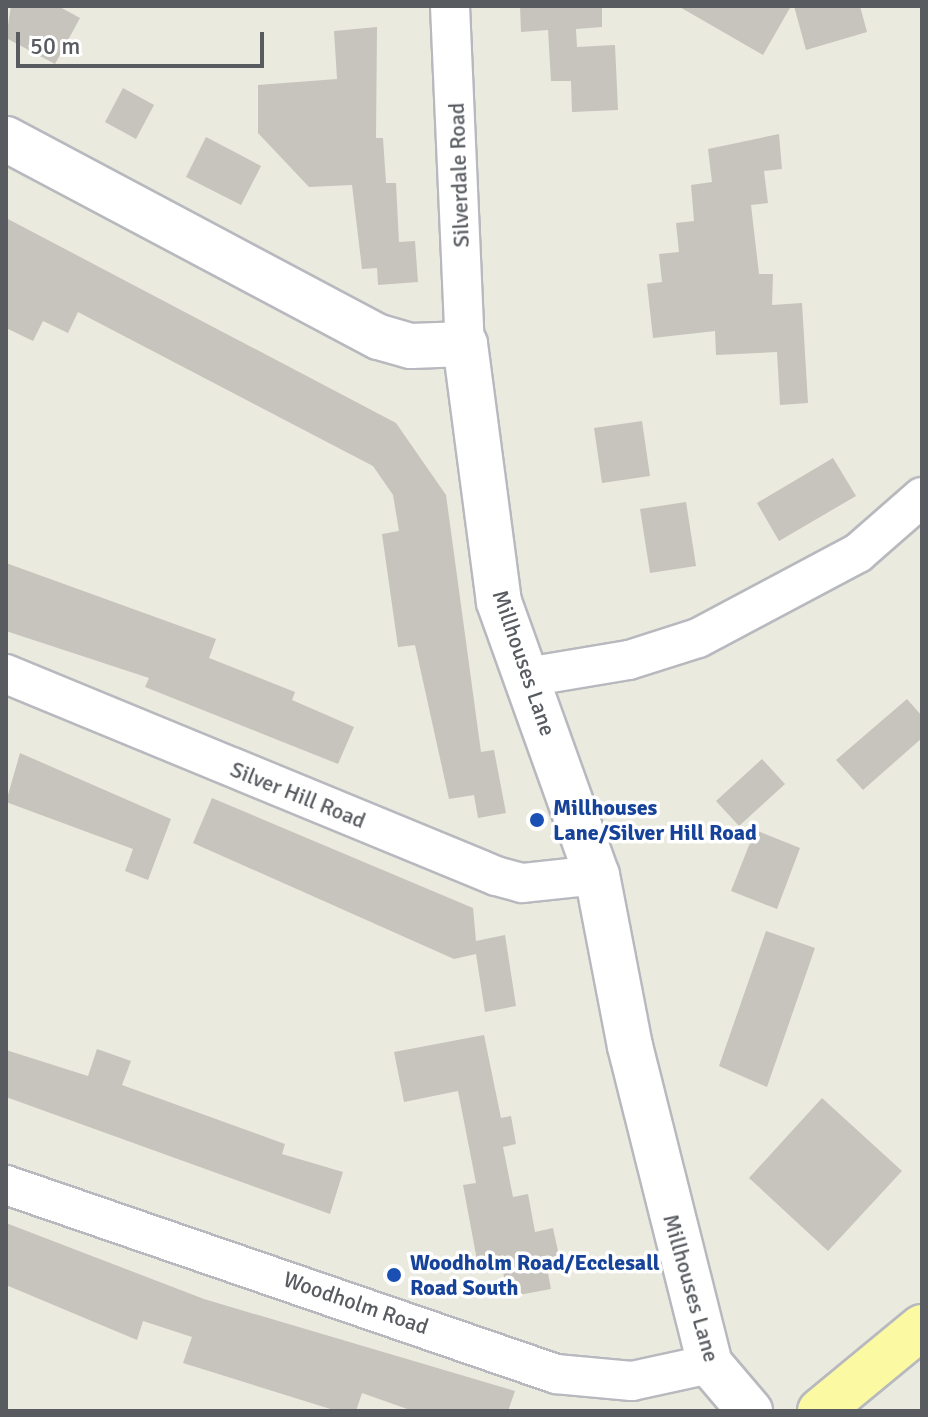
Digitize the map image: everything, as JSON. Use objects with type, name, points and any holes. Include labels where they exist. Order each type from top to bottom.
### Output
[{"type":"main road","points":[[820,1411],[922,1327]]},
{"type":"street","name":"Silverdale Road","points":[[450,6],[465,344]]},
{"type":"street","points":[[6,139],[379,337],[411,346],[465,344]]},
{"type":"street","name":"Millhouses Lane","points":[[465,344],[499,602],[597,875],[633,1061],[710,1364],[750,1411]]},
{"type":"street","points":[[527,677],[629,660],[698,638],[858,553],[922,497]]},
{"type":"street","name":"Silver Hill Road","points":[[6,674],[496,876],[522,883],[597,875]]},
{"type":"street","name":"Woodholm Road","points":[[6,1185],[556,1374],[632,1381],[710,1364]]},
{"type":"building","points":[[11,6],[58,6],[80,18],[55,64],[6,38]]},
{"type":"building","points":[[520,6],[602,6],[602,27],[576,29],[577,47],[615,45],[618,110],[572,112],[571,81],[551,81],[548,30],[521,32]]},
{"type":"building","points":[[678,6],[791,6],[763,55]]},
{"type":"building","points":[[794,6],[860,6],[867,32],[806,50]]},
{"type":"building","points":[[377,27],[376,138],[383,138],[386,183],[396,183],[399,242],[415,241],[418,282],[378,285],[377,268],[362,269],[352,185],[309,187],[258,133],[258,85],[337,79],[334,31]]},
{"type":"building","points":[[123,88],[154,105],[136,139],[105,122]]},
{"type":"building","points":[[779,134],[782,169],[764,171],[768,203],[751,205],[759,274],[773,274],[772,305],[802,303],[808,403],[780,405],[777,352],[716,355],[715,331],[653,338],[647,284],[662,282],[659,254],[679,252],[676,223],[694,221],[691,185],[712,182],[708,149]]},
{"type":"building","points":[[206,137],[261,166],[241,205],[186,177]]},
{"type":"building","points":[[6,218],[396,423],[446,495],[481,752],[494,750],[506,813],[478,818],[474,795],[449,799],[415,645],[398,647],[382,534],[399,531],[393,495],[373,466],[78,312],[68,333],[43,321],[33,341],[6,328]]},
{"type":"building","points":[[642,421],[650,476],[602,483],[594,428]]},
{"type":"building","points":[[833,458],[856,496],[779,541],[757,503]]},
{"type":"building","points":[[686,502],[696,566],[650,573],[640,509]]},
{"type":"building","points":[[6,563],[216,639],[209,658],[295,692],[292,700],[354,727],[338,764],[145,687],[149,678],[6,631]]},
{"type":"building","points":[[907,699],[922,716],[922,738],[863,790],[836,760]]},
{"type":"building","points":[[20,753],[171,819],[148,880],[125,871],[133,849],[6,802]]},
{"type":"building","points":[[762,759],[785,784],[739,826],[716,801]]},
{"type":"building","points":[[212,798],[473,908],[476,941],[505,935],[516,1006],[485,1012],[476,954],[454,959],[193,843]]},
{"type":"building","points":[[755,830],[800,848],[777,909],[731,891]]},
{"type":"building","points":[[766,931],[815,948],[767,1087],[719,1066]]},
{"type":"building","points":[[484,1035],[501,1118],[511,1116],[516,1144],[503,1147],[513,1197],[528,1194],[535,1232],[553,1228],[559,1256],[545,1258],[551,1289],[508,1297],[502,1267],[479,1271],[463,1185],[476,1183],[458,1091],[404,1102],[394,1052]]},
{"type":"building","points":[[97,1049],[131,1061],[122,1085],[285,1144],[282,1154],[343,1172],[330,1214],[6,1097],[6,1050],[88,1076]]},
{"type":"building","points":[[822,1098],[902,1171],[828,1251],[749,1178]]},
{"type":"building","points":[[6,1223],[204,1299],[515,1391],[508,1411],[413,1411],[362,1393],[356,1411],[337,1411],[183,1363],[192,1337],[143,1321],[137,1340],[6,1285]]},
{"type":"place","name":"Millhouses Lane/Silver Hill Road","points":[[537,820]]},
{"type":"place","name":"Woodholm Road/Ecclesall Road South","points":[[394,1275]]}]
